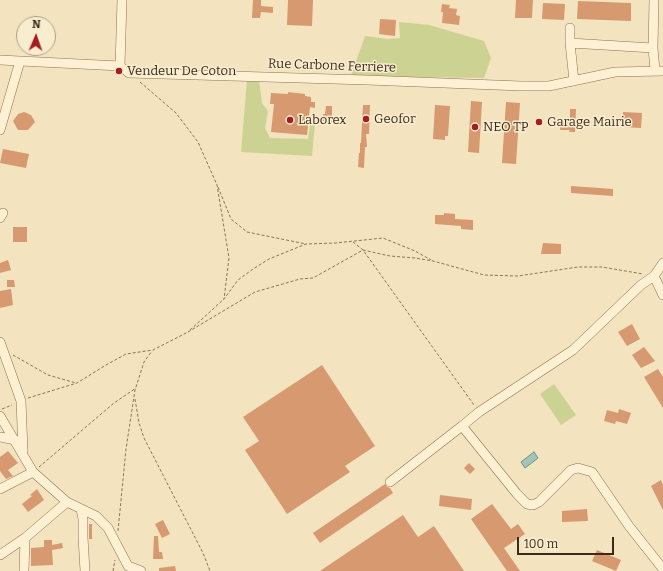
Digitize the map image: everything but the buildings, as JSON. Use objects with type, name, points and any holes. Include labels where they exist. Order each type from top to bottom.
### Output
[{"type":"street","points":[[120,66],[122,0]]},
{"type":"street","points":[[654,0],[653,48],[659,71]]},
{"type":"street","points":[[570,28],[574,81]]},
{"type":"street","points":[[570,43],[653,48]]},
{"type":"street","name":"Rue Carbone Ferriere","points":[[0,60],[120,66],[129,73],[521,86],[550,86],[615,72],[659,71]]},
{"type":"street","points":[[0,130],[20,61]]},
{"type":"street","points":[[390,482],[479,412],[573,350],[641,285],[654,276],[663,263]]},
{"type":"street","points":[[654,276],[663,295]]},
{"type":"street","points":[[1,346],[21,401],[23,452]]},
{"type":"street","points":[[0,416],[23,452],[33,472],[67,502],[96,516],[108,528],[128,566],[141,571]]},
{"type":"street","points":[[462,426],[517,494],[527,504],[533,505],[539,502],[571,470],[578,468],[592,472],[630,526],[663,569]]},
{"type":"street","points":[[0,437],[15,440]]},
{"type":"street","points":[[0,489],[33,472]]},
{"type":"street","points":[[0,555],[25,538],[67,502]]},
{"type":"street","points":[[81,509],[83,519],[85,571]]},
{"type":"street","points":[[24,571],[25,538]]},
{"type":"path","points":[[141,83],[176,113],[198,142],[231,219],[247,232],[306,244],[383,238],[415,251],[433,261]]},
{"type":"path","points":[[217,185],[229,258],[224,299]]},
{"type":"path","points":[[352,241],[363,250],[479,412]]},
{"type":"path","points":[[188,332],[224,299],[238,280],[269,259],[306,244]]},
{"type":"path","points":[[0,409],[77,383],[126,354],[153,350],[188,332],[255,292],[300,279],[313,278],[363,250],[390,256],[433,261],[484,275],[518,276],[578,267],[602,267],[654,276]]},
{"type":"path","points":[[1,346],[48,375],[77,383]]},
{"type":"path","points":[[118,530],[126,449],[134,396],[144,362],[153,350]]},
{"type":"path","points":[[33,472],[114,403],[136,387]]},
{"type":"path","points":[[134,396],[139,423],[144,438],[203,553],[210,571]]},
{"type":"path","points":[[113,571],[115,560]]},
{"type":"green space","points":[[399,22],[429,25],[484,41],[491,58],[484,78],[351,76],[365,36],[388,39],[400,38]]},
{"type":"green space","points":[[247,80],[259,80],[262,103],[268,111],[265,128],[270,138],[308,139],[312,112],[316,113],[312,156],[241,152]]},
{"type":"green space","points":[[554,384],[576,415],[561,425],[540,394]]},
{"type":"water","points":[[534,452],[538,458],[525,468],[521,462]]},
{"type":"place","name":"Vendeur De Coton","points":[[119,71]]},
{"type":"place","name":"Geofor","points":[[366,119]]},
{"type":"place","name":"Laborex","points":[[290,120]]},
{"type":"place","name":"Garage Mairie","points":[[539,122]]},
{"type":"place","name":"NEO TP","points":[[475,127]]}]
